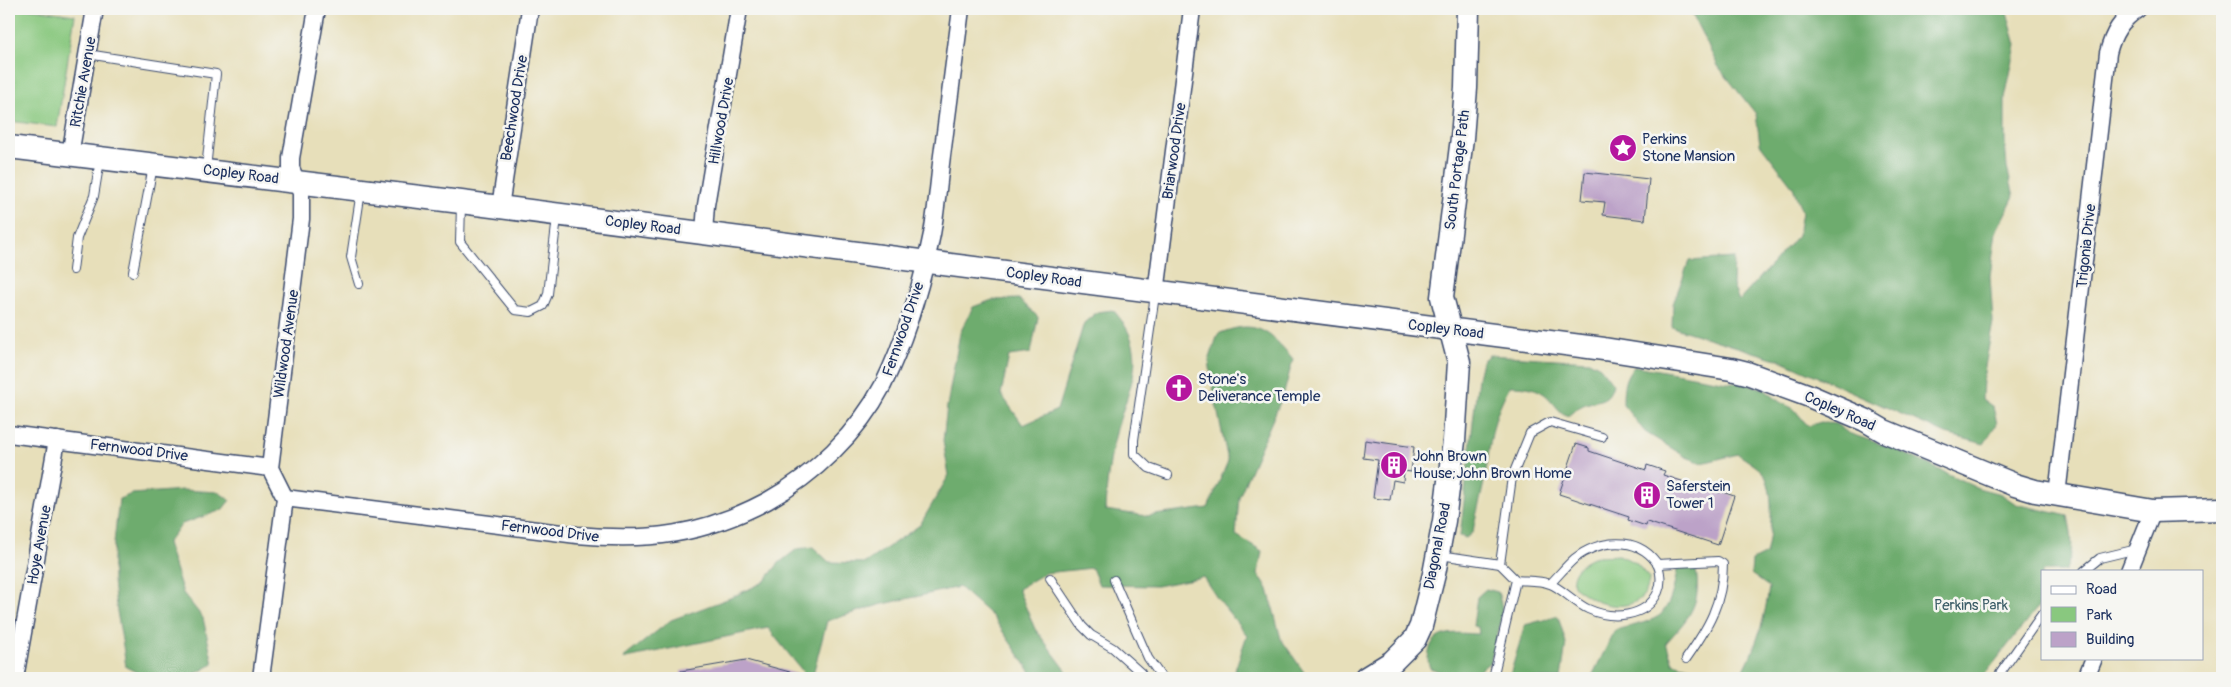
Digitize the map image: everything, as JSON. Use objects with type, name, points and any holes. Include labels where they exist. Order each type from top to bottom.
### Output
[{"type":"main road","name":"South Portage Path","points":[[1452,330],[1442,297],[1462,138],[1466,88],[1468,9]]},
{"type":"main road","name":"Copley Road","points":[[9,147],[361,189],[926,261],[1156,293],[1604,349],[1747,373],[1807,395],[1865,420],[1884,431],[2015,485],[2057,495],[2153,511],[2222,509]]},
{"type":"main road","name":"Diagonal Road","points":[[1366,678],[1392,662],[1405,651],[1415,639],[1421,626],[1444,521],[1454,441],[1459,362],[1452,330]]},
{"type":"street","name":"Ritchie Avenue","points":[[70,155],[95,9]]},
{"type":"street","name":"Wildwood Avenue","points":[[270,468],[301,219],[300,193],[291,168],[291,158],[316,9]]},
{"type":"street","name":"Beechwood Drive","points":[[500,207],[530,9]]},
{"type":"street","name":"Hillwood Drive","points":[[704,233],[706,205],[739,9]]},
{"type":"street","name":"Fernwood Drive","points":[[285,498],[617,538],[672,535],[729,520],[785,491],[801,480],[827,457],[858,422],[876,397],[894,360],[926,261],[932,233],[961,9]]},
{"type":"street","name":"Briarwood Drive","points":[[1156,293],[1192,9]]},
{"type":"street","name":"Trigonia Drive","points":[[2057,495],[2108,52],[2117,27],[2128,15],[2138,9]]},
{"type":"street","name":"Fernwood Drive","points":[[9,434],[270,468]]},
{"type":"street","name":"Hoye Avenue","points":[[15,678],[57,440]]},
{"type":"street","points":[[262,678],[285,498],[270,468]]},
{"type":"street","points":[[2129,570],[2153,511]]},
{"type":"street","points":[[2086,678],[2093,660]]},
{"type":"lane","points":[[87,54],[216,74],[206,170]]},
{"type":"lane","points":[[73,270],[77,238],[94,196],[100,158]]},
{"type":"lane","points":[[133,272],[153,164]]},
{"type":"lane","points":[[359,284],[351,257],[361,189]]},
{"type":"lane","points":[[461,202],[460,242],[515,310],[531,312],[544,306],[548,294],[558,214]]},
{"type":"lane","points":[[1156,293],[1134,440],[1134,454],[1149,468],[1168,475]]},
{"type":"lane","points":[[1500,564],[1512,477],[1530,433],[1550,422],[1602,436]]},
{"type":"lane","points":[[1437,555],[1500,564],[1516,580],[1550,584],[1589,610],[1616,616],[1638,612],[1651,604],[1659,590],[1661,575],[1657,564],[1646,552],[1620,542],[1598,545],[1574,559],[1550,584]]},
{"type":"lane","points":[[2085,570],[2100,558],[2138,549]]},
{"type":"lane","points":[[1657,564],[1718,561],[1723,564],[1723,586],[1718,603],[1698,642],[1686,659]]},
{"type":"lane","points":[[1050,578],[1082,626],[1091,635],[1113,648],[1143,678]]},
{"type":"lane","points":[[1114,580],[1148,658],[1162,678]]},
{"type":"lane","points":[[1494,678],[1516,580]]},
{"type":"lane","points":[[1996,678],[2041,615]]},
{"type":"green space","points":[[9,9],[33,9],[75,15],[57,127],[9,121]]},
{"type":"green space","points":[[1687,9],[2006,9],[2016,45],[2005,98],[2007,168],[2014,196],[1996,232],[1990,276],[1993,322],[1983,378],[1982,399],[1993,407],[1997,424],[1984,444],[1946,434],[1783,361],[1672,327],[1673,304],[1689,261],[1734,258],[1733,285],[1739,301],[1798,235],[1802,212],[1793,187],[1760,144],[1756,114],[1718,66],[1691,12]]},
{"type":"green space","points":[[1019,299],[1038,317],[1031,353],[1009,356],[1001,394],[1023,425],[1057,410],[1084,323],[1097,312],[1113,310],[1125,326],[1132,341],[1135,356],[1134,370],[1114,442],[1105,510],[1147,516],[1208,508],[1228,461],[1209,361],[1218,334],[1242,327],[1252,327],[1261,330],[1276,341],[1293,359],[1284,393],[1239,497],[1236,535],[1262,551],[1258,574],[1268,589],[1281,639],[1308,678],[1238,678],[1235,670],[1247,635],[1217,598],[1203,577],[1157,586],[1099,585],[1092,568],[1045,573],[1018,589],[1035,629],[1072,678],[1035,678],[992,616],[959,587],[879,605],[827,621],[812,678],[808,678],[768,628],[622,659],[671,620],[730,598],[764,582],[779,563],[797,549],[813,547],[829,562],[865,563],[920,525],[949,475],[943,441],[960,333],[973,307],[992,300]]},
{"type":"green space","points":[[1489,355],[1589,361],[1600,367],[1613,384],[1610,393],[1605,398],[1583,405],[1568,416],[1561,412],[1549,398],[1539,391],[1529,387],[1510,386],[1494,423],[1473,532],[1466,538],[1460,536],[1478,378],[1482,361]]},
{"type":"green space","name":"Perkins Park","points":[[1635,366],[1727,382],[1745,383],[1764,389],[1780,402],[1794,409],[1808,426],[1821,422],[1836,424],[1848,433],[1895,449],[1978,488],[2001,494],[2016,504],[2068,516],[2071,551],[2065,570],[2041,570],[2041,603],[1982,678],[1591,678],[1615,630],[1647,622],[1662,613],[1669,603],[1678,565],[1688,564],[1696,570],[1697,593],[1687,618],[1666,643],[1673,663],[1704,671],[1744,670],[1760,630],[1769,587],[1751,574],[1752,561],[1766,554],[1769,536],[1771,504],[1765,476],[1757,467],[1738,454],[1702,463],[1686,457],[1645,432],[1623,405],[1626,379]]},
{"type":"green space","points":[[182,490],[218,492],[230,500],[222,510],[182,524],[167,543],[183,593],[203,618],[213,664],[191,676],[148,678],[126,667],[113,580],[114,545],[119,499],[132,494]]},
{"type":"green space","points":[[1619,555],[1636,563],[1649,578],[1647,588],[1638,600],[1622,605],[1605,604],[1596,601],[1573,586],[1576,571],[1583,563],[1593,557]]},
{"type":"green space","points":[[1486,589],[1498,592],[1502,608],[1500,626],[1490,662],[1479,671],[1477,678],[1440,678],[1441,672],[1430,668],[1428,663],[1429,651],[1433,642],[1438,637],[1444,635],[1458,633],[1479,634],[1478,627],[1473,626],[1477,597]]},
{"type":"green space","points":[[1558,616],[1566,643],[1561,678],[1509,678],[1525,625]]},
{"type":"building","points":[[1585,172],[1649,179],[1645,220],[1603,215],[1605,202],[1582,200]]},
{"type":"building","name":"John Brown House;John Brown Home","points":[[1365,440],[1414,447],[1411,472],[1404,471],[1403,482],[1393,480],[1390,500],[1373,498],[1378,460],[1363,458]]},
{"type":"building","name":"Saferstein Tower 1","points":[[1576,444],[1589,448],[1589,451],[1646,470],[1647,465],[1665,471],[1663,475],[1734,496],[1718,545],[1647,522],[1646,526],[1628,520],[1629,517],[1559,494]]},
{"type":"building","points":[[746,660],[797,674],[797,678],[681,678],[681,671]]},
{"type":"place","name":"Perkins Stone Mansion","points":[[1623,148]]},
{"type":"place","name":"Stone's Deliverance Temple","points":[[1179,388]]},
{"type":"place","name":"John Brown House;John Brown Home","points":[[1394,465]]},
{"type":"place","name":"Saferstein Tower 1","points":[[1647,495]]}]
